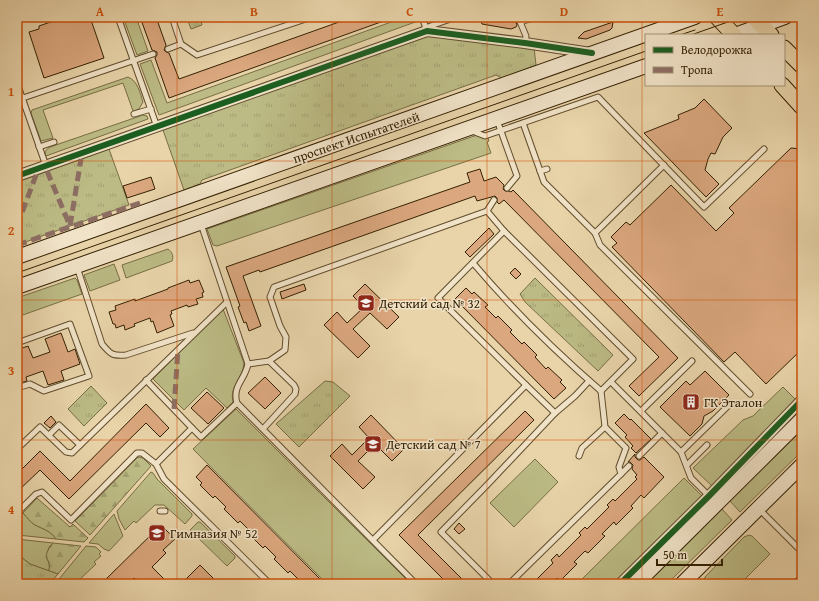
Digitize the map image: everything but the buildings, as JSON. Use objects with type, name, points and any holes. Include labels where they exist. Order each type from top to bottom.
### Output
[{"type":"main road","name":"проспект Испытателей","points":[[646,34],[695,17]]},
{"type":"main road","points":[[717,17],[734,34]]},
{"type":"main road","points":[[738,34],[785,17]]},
{"type":"main road","name":"проспект Испытателей","points":[[17,257],[645,34]]},
{"type":"main road","points":[[785,49],[802,66]]},
{"type":"main road","points":[[17,288],[467,130],[498,125],[582,96],[645,66]]},
{"type":"main road","points":[[783,86],[802,107]]},
{"type":"main road","points":[[636,584],[802,419]]},
{"type":"main road","points":[[688,580],[802,465]]},
{"type":"street","points":[[17,176],[426,30],[592,53]]},
{"type":"street","points":[[620,584],[709,496],[802,400]]},
{"type":"lane","points":[[118,17],[157,127]]},
{"type":"lane","points":[[172,17],[182,44],[196,55],[312,17]]},
{"type":"lane","points":[[422,17],[426,30],[456,17]]},
{"type":"lane","points":[[525,43],[526,36],[519,20],[536,17]]},
{"type":"lane","points":[[168,49],[182,44]]},
{"type":"lane","points":[[20,99],[153,54]]},
{"type":"lane","points":[[17,83],[20,99],[46,166]]},
{"type":"lane","points":[[506,188],[516,176],[498,125],[523,123],[582,96],[598,97],[704,207],[764,149]]},
{"type":"lane","points":[[134,114],[151,109]]},
{"type":"lane","points":[[523,123],[544,182],[595,233],[600,245],[750,394]]},
{"type":"lane","points":[[39,147],[54,142]]},
{"type":"lane","points":[[595,233],[664,165]]},
{"type":"lane","points":[[540,171],[547,169]]},
{"type":"lane","points":[[248,364],[269,361],[285,350],[286,338],[280,326],[270,297],[274,287],[487,211],[494,200]]},
{"type":"lane","points":[[487,211],[504,231],[633,360],[601,392]]},
{"type":"lane","points":[[200,223],[248,364],[247,370],[236,388],[235,394],[237,403],[416,584]]},
{"type":"lane","points":[[504,231],[438,298],[555,413]]},
{"type":"lane","points":[[472,263],[493,287],[601,392],[605,427],[626,448],[619,467],[621,474]]},
{"type":"lane","points":[[77,267],[102,344],[108,352],[115,356],[126,355],[196,332]]},
{"type":"lane","points":[[17,449],[40,427],[66,452],[72,453],[227,302]]},
{"type":"lane","points":[[17,342],[70,324],[89,376],[44,391],[30,384],[17,388]]},
{"type":"lane","points":[[641,411],[692,360]]},
{"type":"lane","points":[[263,429],[295,394],[296,390],[294,385],[269,361]]},
{"type":"lane","points":[[146,380],[201,437],[237,403]]},
{"type":"lane","points":[[492,584],[441,532],[555,413],[575,396],[589,381]]},
{"type":"lane","points":[[611,382],[682,452],[691,478],[709,496]]},
{"type":"lane","points":[[372,540],[526,385]]},
{"type":"lane","points":[[682,452],[727,406]]},
{"type":"lane","points":[[49,435],[59,425],[80,445]]},
{"type":"lane","points":[[579,456],[582,448],[605,427]]},
{"type":"lane","points":[[156,464],[192,428]]},
{"type":"lane","points":[[639,456],[662,433]]},
{"type":"lane","points":[[687,465],[707,445]]},
{"type":"lane","points":[[17,513],[36,494],[42,492],[72,520],[137,453],[142,452],[156,464],[164,479],[270,584]]},
{"type":"lane","points":[[509,584],[629,466]]},
{"type":"lane","points":[[758,508],[802,552]]},
{"type":"green space","points":[[123,17],[136,17],[148,51],[137,55]]},
{"type":"green space","points":[[200,17],[202,25],[191,29],[187,18]]},
{"type":"green space","points":[[405,17],[417,17],[418,21],[159,115],[140,64],[151,60],[167,103]]},
{"type":"green space","points":[[428,34],[534,47],[536,65],[502,78],[496,75],[202,180],[200,184],[184,190],[163,130]]},
{"type":"green space","points":[[128,77],[134,81],[140,91],[143,102],[139,109],[133,111],[123,83],[43,110],[53,138],[41,141],[31,113],[32,110]]},
{"type":"green space","points":[[143,115],[147,116],[148,119],[46,156],[45,153],[50,147]]},
{"type":"green space","points":[[477,135],[488,138],[489,141],[487,142],[491,153],[217,246],[213,245],[207,229]]},
{"type":"green space","points":[[109,149],[129,205],[17,245],[17,182]]},
{"type":"green space","points":[[168,249],[171,251],[173,257],[172,261],[126,278],[122,265]]},
{"type":"green space","points":[[114,264],[120,280],[90,291],[84,275]]},
{"type":"green space","points":[[75,278],[82,294],[17,317],[17,298]]},
{"type":"green space","points":[[535,278],[613,355],[598,371],[525,302],[520,294]]},
{"type":"green space","points":[[223,309],[244,363],[241,374],[234,387],[232,396],[233,402],[227,408],[206,388],[184,410],[153,379]]},
{"type":"green space","points":[[325,381],[333,382],[350,396],[299,447],[276,424]]},
{"type":"green space","points":[[91,386],[107,403],[84,426],[68,409]]},
{"type":"green space","points":[[783,387],[798,402],[713,487],[693,468],[743,420],[753,416]]},
{"type":"green space","points":[[236,409],[411,584],[327,584],[193,449]]},
{"type":"green space","points":[[802,430],[802,451],[740,512],[730,501]]},
{"type":"green space","points":[[138,457],[143,458],[151,466],[90,535],[75,521]]},
{"type":"green space","points":[[535,459],[558,482],[514,527],[490,503]]},
{"type":"green space","points":[[151,472],[192,514],[192,516],[185,524],[164,505],[155,505],[136,523],[134,521],[125,530],[119,519],[117,511]]},
{"type":"green space","points":[[684,478],[704,498],[618,584],[577,584]]},
{"type":"green space","points":[[37,498],[70,527],[73,524],[88,538],[84,542],[56,539],[49,532],[33,524],[23,513]]},
{"type":"green space","points":[[722,509],[732,520],[667,584],[646,584]]},
{"type":"green space","points":[[23,513],[33,524],[49,532],[56,539],[17,535],[17,520]]},
{"type":"green space","points":[[114,514],[123,536],[109,551],[98,544],[89,543]]},
{"type":"green space","points":[[198,522],[200,522],[235,556],[235,558],[227,566],[190,530]]},
{"type":"green space","points":[[749,535],[752,536],[770,554],[740,584],[706,584],[704,581],[705,577],[744,537]]},
{"type":"green space","points":[[17,539],[53,543],[49,547],[46,557],[50,565],[49,571],[30,564],[17,554]]},
{"type":"green space","points":[[53,543],[81,546],[58,574],[49,571],[47,552]]},
{"type":"green space","points":[[86,546],[96,547],[101,552],[99,554],[101,556],[94,562],[96,564],[77,582],[77,584],[67,584],[65,582],[63,584],[55,584]]},
{"type":"green space","points":[[17,554],[30,564],[58,574],[49,584],[17,584]]},
{"type":"tram line","points":[[694,34],[742,17]]},
{"type":"tram line","points":[[683,34],[695,30]]},
{"type":"tram line","points":[[17,273],[645,51]]},
{"type":"marked path","points":[[47,171],[70,226],[81,159]]},
{"type":"marked path","points":[[17,226],[36,175]]},
{"type":"marked path","points":[[17,245],[140,203]]},
{"type":"marked path","points":[[174,409],[178,349]]},
{"type":"cycle path","points":[[17,176],[427,31],[592,53]]},
{"type":"cycle path","points":[[620,584],[709,496],[802,400]]},
{"type":"place","name":"Детский сад № 32","points":[[366,303]]},
{"type":"place","name":"ГК Эталон","points":[[691,402]]},
{"type":"place","name":"Детский сад № 7","points":[[373,444]]},
{"type":"place","name":"Гимназия № 52","points":[[157,533]]}]
